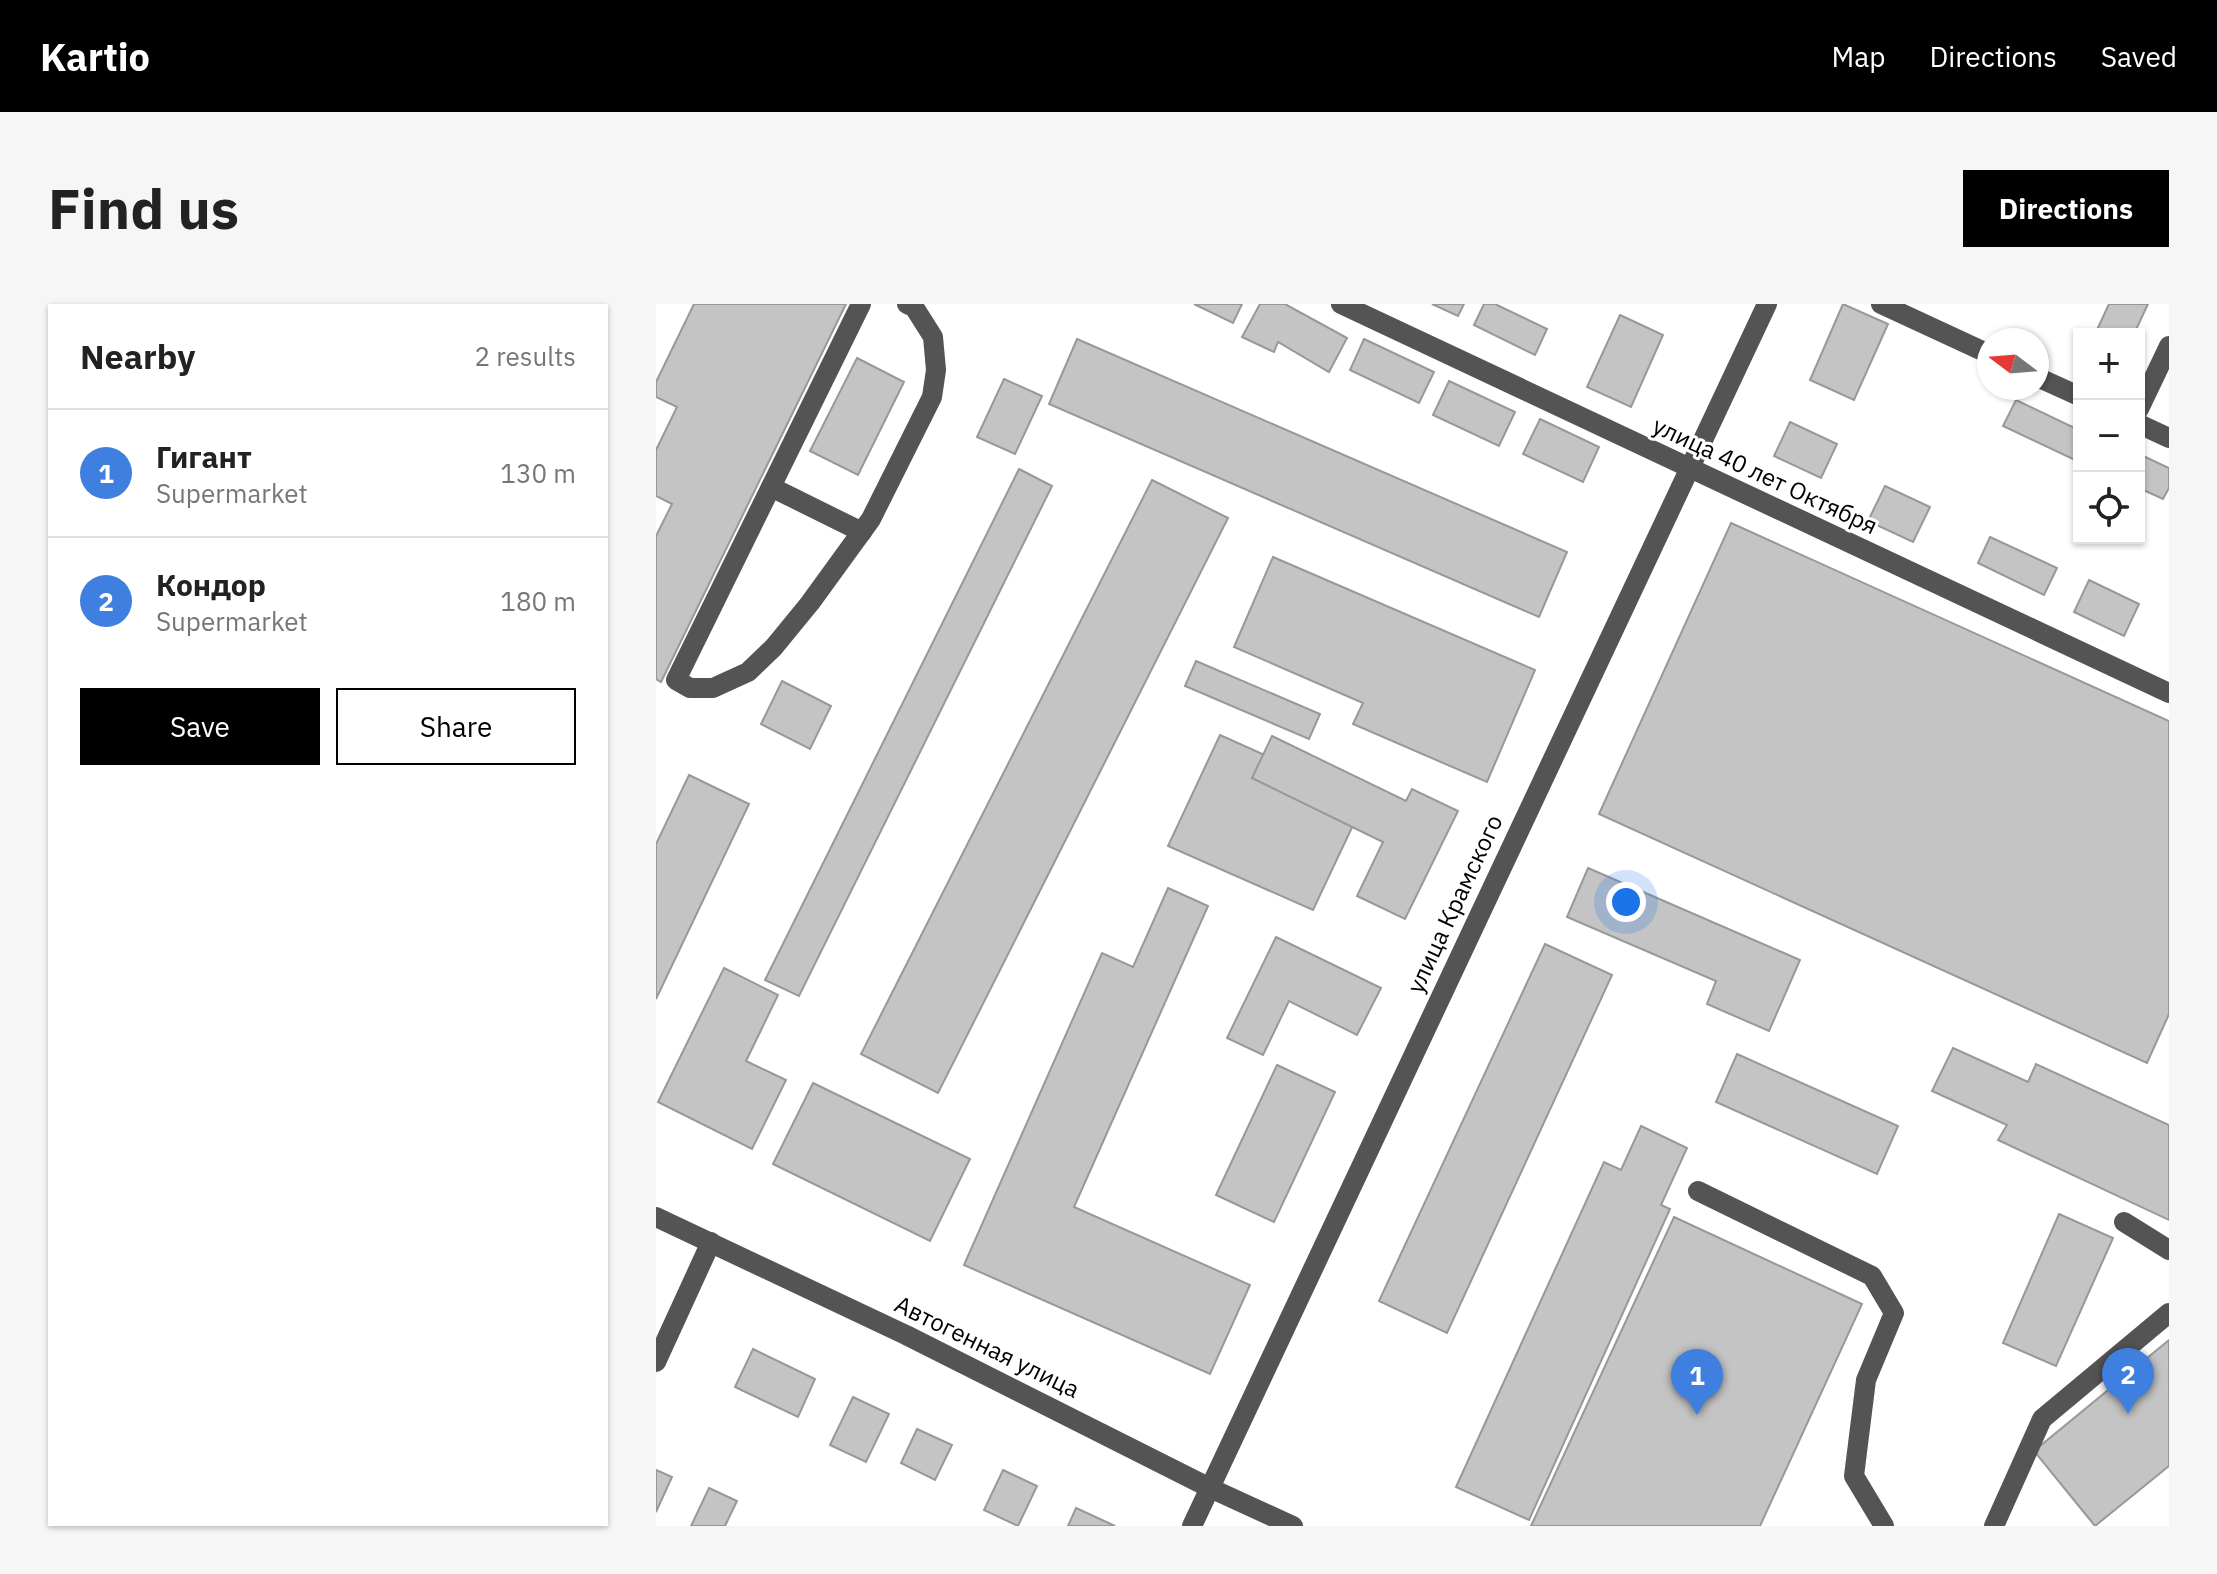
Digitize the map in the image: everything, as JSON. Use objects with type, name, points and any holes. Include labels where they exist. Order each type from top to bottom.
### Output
[{"type":"street","points":[[861,304],[676,680],[690,688],[713,688],[748,672],[774,647],[810,603],[862,532],[932,397],[936,370],[933,337],[914,307],[907,304]]},
{"type":"street","name":"улица 40 лет Октября","points":[[1341,304],[2169,693]]},
{"type":"street","name":"улица Крамского","points":[[1192,1526],[1767,304]]},
{"type":"street","points":[[1881,304],[1977,348]]},
{"type":"street","points":[[2143,400],[2169,346]]},
{"type":"street","points":[[2049,382],[2073,393]]},
{"type":"street","points":[[2145,427],[2169,438]]},
{"type":"street","points":[[771,487],[862,532]]},
{"type":"street","points":[[1698,1191],[1872,1276],[1894,1313],[1866,1380],[1854,1476],[1884,1526]]},
{"type":"street","name":"Автогенная улица","points":[[656,1217],[906,1335],[1210,1488],[1293,1526]]},
{"type":"street","points":[[2124,1222],[2169,1250]]},
{"type":"street","points":[[656,1362],[711,1242]]},
{"type":"street","points":[[1994,1526],[2042,1419],[2169,1313]]},
{"type":"building","points":[[694,304],[846,304],[661,682],[656,679],[656,536],[672,504],[656,496],[656,450],[677,407],[656,397],[656,382]]},
{"type":"building","points":[[1194,304],[1242,304],[1233,323]]},
{"type":"building","points":[[1260,304],[1285,304],[1347,338],[1329,372],[1278,342],[1274,352],[1242,337]]},
{"type":"building","points":[[1432,304],[1464,304],[1458,316]]},
{"type":"building","points":[[1484,304],[1495,304],[1547,329],[1535,355],[1474,325]]},
{"type":"building","points":[[1843,304],[1888,324],[1854,400],[1810,380]]},
{"type":"building","points":[[2109,304],[2148,304],[2137,328],[2098,328]]},
{"type":"building","points":[[1620,315],[1663,335],[1631,407],[1587,387]]},
{"type":"building","points":[[1077,339],[1567,552],[1539,617],[1049,404]]},
{"type":"building","points":[[1364,339],[1434,372],[1419,403],[1350,370]]},
{"type":"building","points":[[857,358],[904,382],[858,475],[810,451]]},
{"type":"building","points":[[1004,379],[1042,396],[1015,454],[977,437]]},
{"type":"building","points":[[1449,381],[1515,412],[1499,446],[1433,415]]},
{"type":"building","points":[[2016,400],[2073,427],[2073,459],[2003,426]]},
{"type":"building","points":[[1540,419],[1599,447],[1583,482],[1523,454]]},
{"type":"building","points":[[1790,422],[1837,444],[1821,478],[1774,456]]},
{"type":"building","points":[[2145,457],[2169,468],[2169,488],[2163,499],[2145,491]]},
{"type":"building","points":[[1019,469],[1052,486],[799,996],[765,980]]},
{"type":"building","points":[[1152,480],[1228,518],[938,1093],[861,1054]]},
{"type":"building","points":[[1885,486],[1930,507],[1913,542],[1868,521]]},
{"type":"building","points":[[1731,523],[2169,721],[2169,1014],[2147,1063],[1599,814]]},
{"type":"building","points":[[1990,537],[2057,568],[2044,595],[1978,563]]},
{"type":"building","points":[[1273,557],[1535,670],[1487,782],[1353,724],[1363,703],[1234,647]]},
{"type":"building","points":[[2089,580],[2139,604],[2124,636],[2074,612]]},
{"type":"building","points":[[1196,661],[1320,714],[1309,739],[1185,686]]},
{"type":"building","points":[[782,681],[831,706],[810,749],[761,724]]},
{"type":"building","points":[[1220,735],[1365,800],[1313,910],[1168,846]]},
{"type":"building","points":[[1272,736],[1406,801],[1412,789],[1458,811],[1405,919],[1357,896],[1383,842],[1252,778]]},
{"type":"building","points":[[689,775],[749,804],[656,999],[656,844]]},
{"type":"building","points":[[1588,868],[1800,960],[1769,1031],[1707,1004],[1716,981],[1567,917]]},
{"type":"building","points":[[1168,888],[1208,906],[1074,1207],[1250,1285],[1210,1374],[964,1265],[1102,953],[1133,967]]},
{"type":"building","points":[[1276,937],[1381,988],[1357,1035],[1289,1001],[1263,1055],[1227,1038]]},
{"type":"building","points":[[1545,944],[1612,975],[1447,1333],[1379,1301]]},
{"type":"building","points":[[724,968],[778,995],[746,1061],[786,1080],[752,1149],[658,1102]]},
{"type":"building","points":[[1953,1048],[2028,1082],[2036,1064],[2169,1125],[2169,1220],[1998,1140],[2007,1125],[1932,1091]]},
{"type":"building","points":[[1737,1054],[1898,1126],[1877,1174],[1716,1102]]},
{"type":"building","points":[[1277,1065],[1335,1092],[1274,1222],[1216,1195]]},
{"type":"building","points":[[813,1083],[970,1159],[930,1241],[773,1164]]},
{"type":"building","points":[[1641,1126],[1687,1148],[1661,1205],[1670,1209],[1529,1520],[1456,1487],[1604,1162],[1621,1170]]},
{"type":"building","points":[[2059,1214],[2113,1238],[2056,1366],[2003,1343]]},
{"type":"building","points":[[1674,1217],[1862,1304],[1760,1526],[1531,1526]]},
{"type":"building","points":[[2169,1340],[2169,1466],[2095,1526],[2034,1451]]},
{"type":"building","points":[[753,1349],[815,1379],[798,1417],[735,1387]]},
{"type":"building","points":[[853,1397],[889,1414],[866,1462],[830,1445]]},
{"type":"building","points":[[917,1429],[952,1445],[935,1480],[901,1463]]},
{"type":"building","points":[[656,1470],[672,1477],[656,1512]]},
{"type":"building","points":[[1003,1470],[1037,1486],[1018,1526],[984,1510]]},
{"type":"building","points":[[709,1488],[737,1501],[725,1526],[691,1526]]},
{"type":"building","points":[[1076,1508],[1115,1526],[1068,1526]]},
{"type":"place","name":"Кондор","points":[[2128,1414]]},
{"type":"place","name":"Гигант","points":[[1697,1415]]}]
